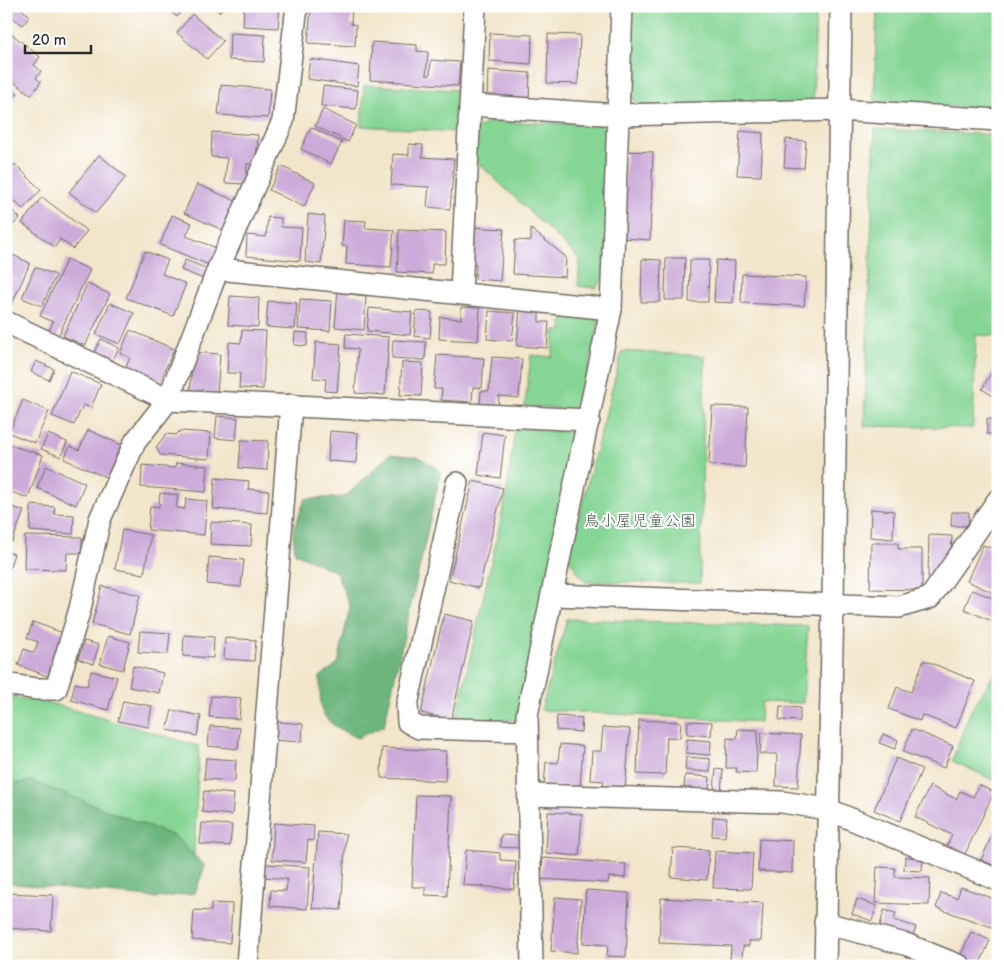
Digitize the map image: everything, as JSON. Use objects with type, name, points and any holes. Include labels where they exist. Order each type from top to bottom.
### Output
[{"type":"street","points":[[6,684],[36,689],[56,689],[80,609],[100,519],[135,442],[168,400],[218,269],[283,121],[297,6]]},
{"type":"street","points":[[461,293],[475,6]]},
{"type":"street","points":[[532,966],[527,716],[589,420],[610,309],[622,6]]},
{"type":"street","points":[[824,966],[833,603],[841,6]]},
{"type":"street","points":[[470,105],[619,115],[839,110],[998,120]]},
{"type":"street","points":[[218,269],[610,309]]},
{"type":"street","points":[[6,322],[168,400],[589,420]]},
{"type":"street","points":[[246,966],[291,405]]},
{"type":"street","points":[[457,483],[407,705],[408,722],[419,728],[527,731]]},
{"type":"street","points":[[553,595],[899,606],[930,598],[998,500]]},
{"type":"street","points":[[528,795],[782,802],[827,809],[998,880]]},
{"type":"street","points":[[825,923],[908,945],[960,966]]},
{"type":"green space","points":[[631,6],[679,8],[680,6],[816,6],[813,106],[639,105],[626,91]]},
{"type":"green space","points":[[877,6],[998,6],[998,108],[874,104]]},
{"type":"green space","points":[[364,85],[459,90],[456,132],[361,126]]},
{"type":"green space","points":[[488,122],[600,124],[613,137],[604,277],[596,288],[578,286],[580,259],[474,159],[475,130]]},
{"type":"green space","points":[[875,129],[998,135],[998,336],[976,335],[973,428],[864,426]]},
{"type":"green space","points":[[563,310],[600,318],[579,410],[525,406],[531,355],[552,357],[554,331],[562,331]]},
{"type":"green space","name":"鳥小屋児童公園","points":[[622,351],[705,356],[700,583],[585,582],[568,558]]},
{"type":"green space","points":[[515,428],[578,433],[520,720],[456,720],[506,496]]},
{"type":"green space","points":[[390,454],[419,457],[441,471],[384,726],[357,738],[329,721],[322,709],[321,701],[320,677],[338,663],[350,606],[336,572],[295,553],[293,532],[305,499],[345,497]]},
{"type":"green space","points":[[567,619],[808,626],[803,703],[761,702],[760,722],[541,710]]},
{"type":"green space","points":[[998,668],[998,782],[952,761],[970,712]]},
{"type":"green space","points":[[6,696],[53,704],[199,746],[194,855],[176,837],[31,781],[6,785]]},
{"type":"green space","points":[[31,781],[176,837],[205,866],[195,893],[158,898],[6,883],[6,785]]},
{"type":"building","points":[[11,6],[18,6],[30,16],[23,25],[6,13]]},
{"type":"building","points":[[163,6],[186,6],[177,17]]},
{"type":"building","points":[[212,6],[225,6],[219,12]]},
{"type":"building","points":[[244,6],[280,6],[278,28],[243,26]]},
{"type":"building","points":[[311,6],[352,6],[351,24],[356,25],[355,46],[308,43]]},
{"type":"building","points":[[192,14],[223,41],[207,59],[177,33]]},
{"type":"building","points":[[230,33],[265,35],[264,62],[229,60]]},
{"type":"building","points":[[490,33],[532,35],[531,64],[489,61]]},
{"type":"building","points":[[12,34],[40,57],[34,65],[41,71],[36,78],[41,82],[31,95],[6,76],[6,41]]},
{"type":"building","points":[[548,34],[580,35],[578,84],[547,83]]},
{"type":"building","points":[[372,42],[417,45],[417,51],[428,52],[426,75],[430,75],[431,60],[460,62],[458,86],[370,80]]},
{"type":"building","points":[[310,59],[359,66],[357,86],[307,79]]},
{"type":"building","points":[[488,70],[530,73],[529,101],[487,99]]},
{"type":"building","points":[[6,83],[18,93],[6,107]]},
{"type":"building","points":[[221,85],[270,89],[268,118],[218,115]]},
{"type":"building","points":[[323,86],[358,90],[356,109],[321,106]]},
{"type":"building","points":[[323,109],[356,125],[348,142],[315,126]]},
{"type":"building","points":[[311,127],[342,142],[331,164],[301,149]]},
{"type":"building","points":[[740,131],[763,133],[761,176],[737,175]]},
{"type":"building","points":[[212,132],[258,135],[256,164],[247,164],[246,184],[225,183],[227,158],[211,157]]},
{"type":"building","points":[[786,139],[806,141],[804,168],[784,167]]},
{"type":"building","points":[[409,144],[423,145],[422,157],[454,159],[450,209],[427,207],[429,187],[391,185],[393,154],[409,155]]},
{"type":"building","points":[[626,151],[653,152],[650,240],[623,238]]},
{"type":"building","points":[[99,155],[126,177],[96,213],[69,192]]},
{"type":"building","points":[[15,164],[41,190],[23,209],[6,193],[6,173]]},
{"type":"building","points":[[281,166],[315,183],[304,207],[269,190]]},
{"type":"building","points":[[197,184],[238,202],[225,231],[184,213]]},
{"type":"building","points":[[42,197],[87,231],[73,249],[60,239],[55,247],[22,223]]},
{"type":"building","points":[[6,204],[20,218],[6,232]]},
{"type":"building","points":[[308,214],[325,216],[321,264],[305,262]]},
{"type":"building","points":[[172,215],[192,223],[186,236],[219,249],[212,266],[160,245]]},
{"type":"building","points":[[268,217],[281,218],[281,227],[302,228],[300,261],[246,256],[247,235],[266,237]]},
{"type":"building","points":[[344,220],[366,221],[365,228],[394,230],[391,267],[346,264],[347,246],[342,246]]},
{"type":"building","points":[[469,227],[504,229],[500,281],[475,279],[476,265],[466,264]]},
{"type":"building","points":[[531,229],[566,257],[565,277],[513,274],[515,240],[531,241]]},
{"type":"building","points":[[399,230],[446,232],[445,264],[432,264],[432,274],[397,272]]},
{"type":"building","points":[[145,251],[168,260],[162,274],[186,284],[173,316],[126,298]]},
{"type":"building","points":[[6,252],[30,263],[8,313],[6,312]]},
{"type":"building","points":[[666,258],[685,258],[684,300],[665,300]]},
{"type":"building","points":[[67,259],[90,270],[56,340],[47,335],[53,322],[40,316]]},
{"type":"building","points":[[642,259],[661,260],[660,302],[641,302]]},
{"type":"building","points":[[185,260],[210,270],[206,280],[181,270]]},
{"type":"building","points":[[690,260],[709,260],[708,302],[689,302]]},
{"type":"building","points":[[716,260],[735,261],[733,303],[714,302]]},
{"type":"building","points":[[35,267],[56,275],[42,306],[22,298]]},
{"type":"building","points":[[742,274],[806,277],[804,306],[741,303]]},
{"type":"building","points":[[87,284],[110,294],[85,346],[63,336]]},
{"type":"building","points":[[338,288],[349,289],[349,294],[366,296],[364,330],[335,327]]},
{"type":"building","points":[[230,296],[259,298],[258,327],[228,325]]},
{"type":"building","points":[[300,299],[332,301],[330,331],[298,329]]},
{"type":"building","points":[[268,301],[297,303],[295,329],[266,327]]},
{"type":"building","points":[[110,303],[134,313],[120,344],[96,334]]},
{"type":"building","points":[[461,307],[480,308],[478,341],[439,339],[440,317],[461,319]]},
{"type":"building","points":[[520,307],[539,309],[539,322],[549,322],[547,348],[517,346]]},
{"type":"building","points":[[369,308],[412,312],[410,335],[367,331]]},
{"type":"building","points":[[416,311],[432,312],[430,338],[414,336]]},
{"type":"building","points":[[489,311],[515,313],[512,341],[487,339]]},
{"type":"building","points":[[130,330],[174,349],[159,384],[125,369],[130,358],[120,353]]},
{"type":"building","points":[[242,330],[266,331],[263,389],[239,388],[240,373],[227,373],[229,342],[241,343]]},
{"type":"building","points":[[295,332],[308,333],[307,346],[294,345]]},
{"type":"building","points":[[346,334],[389,337],[385,395],[355,393],[358,349],[345,348]]},
{"type":"building","points":[[101,339],[119,348],[110,365],[92,357]]},
{"type":"building","points":[[393,340],[426,342],[425,360],[392,358]]},
{"type":"building","points":[[316,342],[341,344],[337,392],[325,391],[326,379],[313,378]]},
{"type":"building","points":[[193,352],[220,354],[217,395],[190,393]]},
{"type":"building","points":[[437,355],[484,358],[482,388],[473,387],[472,402],[441,400],[442,389],[434,389]]},
{"type":"building","points":[[492,357],[522,359],[519,398],[499,396],[498,408],[480,406],[481,391],[489,391]]},
{"type":"building","points":[[36,361],[54,369],[49,380],[31,372]]},
{"type":"building","points":[[998,361],[998,399],[982,389]]},
{"type":"building","points":[[402,362],[423,363],[421,396],[400,395]]},
{"type":"building","points":[[70,371],[101,384],[91,408],[83,405],[74,425],[52,416]]},
{"type":"building","points":[[23,400],[49,411],[35,443],[9,433]]},
{"type":"building","points":[[712,406],[748,407],[745,467],[709,465]]},
{"type":"building","points":[[217,416],[238,418],[236,440],[215,438]]},
{"type":"building","points":[[987,419],[998,419],[998,434],[987,434]]},
{"type":"building","points":[[88,430],[124,446],[110,479],[64,459],[70,446],[79,450]]},
{"type":"building","points":[[180,431],[211,433],[209,459],[160,455],[156,447],[166,434],[176,435]]},
{"type":"building","points":[[330,431],[358,433],[356,463],[328,461]]},
{"type":"building","points":[[483,432],[505,435],[500,478],[478,475]]},
{"type":"building","points":[[48,434],[67,442],[61,457],[41,449]]},
{"type":"building","points":[[241,440],[268,441],[267,470],[239,468]]},
{"type":"building","points":[[6,444],[43,455],[28,498],[6,490]]},
{"type":"building","points":[[176,463],[208,466],[206,492],[141,487],[142,465],[175,468]]},
{"type":"building","points":[[46,466],[85,483],[76,505],[37,488]]},
{"type":"building","points":[[215,478],[249,481],[248,489],[269,491],[267,513],[213,509]]},
{"type":"building","points":[[473,481],[503,488],[479,588],[449,580]]},
{"type":"building","points":[[160,493],[178,495],[176,508],[185,509],[186,499],[207,501],[204,535],[148,530],[150,506],[159,507]]},
{"type":"building","points":[[6,505],[24,511],[12,542],[6,540]]},
{"type":"building","points":[[31,505],[55,507],[54,514],[74,515],[73,534],[30,531]]},
{"type":"building","points":[[871,509],[894,511],[893,539],[870,537]]},
{"type":"building","points":[[952,512],[969,512],[968,526],[951,526]]},
{"type":"building","points":[[211,522],[252,525],[251,546],[210,544]]},
{"type":"building","points":[[122,530],[151,535],[144,574],[115,569]]},
{"type":"building","points":[[929,535],[952,536],[951,552],[934,577],[928,577]]},
{"type":"building","points":[[25,536],[82,537],[82,553],[67,553],[66,570],[24,569]]},
{"type":"building","points":[[871,543],[898,543],[898,549],[922,549],[922,590],[870,589]]},
{"type":"building","points":[[983,545],[998,551],[998,595],[967,581]]},
{"type":"building","points":[[6,551],[14,554],[7,576],[6,576]]},
{"type":"building","points":[[209,557],[244,560],[241,587],[207,584]]},
{"type":"building","points":[[102,586],[140,595],[130,634],[92,624]]},
{"type":"building","points":[[972,590],[998,600],[998,613],[994,622],[964,609]]},
{"type":"building","points":[[444,614],[474,621],[451,720],[421,713]]},
{"type":"building","points":[[33,622],[66,634],[50,677],[18,665],[24,649],[34,653],[38,642],[27,638]]},
{"type":"building","points":[[140,631],[170,633],[168,654],[138,652]]},
{"type":"building","points":[[184,635],[214,637],[213,658],[183,656]]},
{"type":"building","points":[[108,636],[130,642],[123,670],[100,664]]},
{"type":"building","points":[[225,638],[256,640],[254,661],[224,659]]},
{"type":"building","points":[[84,641],[99,645],[93,664],[78,659]]},
{"type":"building","points":[[924,660],[975,681],[956,728],[922,715],[920,721],[889,709],[897,687],[911,692]]},
{"type":"building","points":[[133,666],[163,673],[159,693],[129,687]]},
{"type":"building","points":[[91,671],[117,677],[108,710],[71,700],[75,683],[87,686]]},
{"type":"building","points":[[211,696],[241,698],[239,719],[209,717]]},
{"type":"building","points":[[123,701],[152,706],[148,727],[118,721]]},
{"type":"building","points":[[780,706],[800,708],[800,721],[779,720]]},
{"type":"building","points":[[172,710],[201,716],[197,736],[167,730]]},
{"type":"building","points":[[557,716],[582,718],[581,732],[556,730]]},
{"type":"building","points":[[639,720],[681,722],[680,738],[667,737],[665,775],[637,774]]},
{"type":"building","points":[[271,721],[303,724],[302,742],[269,740]]},
{"type":"building","points":[[688,721],[712,722],[711,736],[687,734]]},
{"type":"building","points":[[210,726],[240,728],[238,749],[208,746]]},
{"type":"building","points":[[603,727],[630,729],[625,790],[603,788],[604,781],[590,780],[592,751],[601,751]]},
{"type":"building","points":[[738,729],[758,730],[756,773],[736,772],[737,768],[726,768],[727,738],[737,739]]},
{"type":"building","points":[[912,729],[953,746],[944,768],[903,752]]},
{"type":"building","points":[[761,733],[801,735],[798,787],[776,786],[777,754],[760,754]]},
{"type":"building","points":[[883,734],[898,740],[895,749],[879,743]]},
{"type":"building","points":[[687,739],[711,741],[710,755],[686,753]]},
{"type":"building","points":[[560,744],[583,746],[580,787],[544,785],[546,762],[558,763]]},
{"type":"building","points":[[382,748],[446,751],[445,781],[381,778]]},
{"type":"building","points":[[686,757],[710,759],[710,772],[685,770]]},
{"type":"building","points":[[206,758],[236,760],[235,781],[204,779]]},
{"type":"building","points":[[896,758],[922,769],[900,821],[874,810]]},
{"type":"building","points":[[716,769],[723,770],[721,791],[714,790]]},
{"type":"building","points":[[685,775],[710,777],[709,790],[684,789]]},
{"type":"building","points":[[979,785],[994,792],[965,854],[947,846],[952,835],[915,817],[930,786],[956,799],[960,791],[973,797]]},
{"type":"building","points":[[204,791],[234,794],[232,815],[202,812]]},
{"type":"building","points":[[416,795],[451,796],[447,896],[425,895],[425,887],[412,887]]},
{"type":"building","points":[[548,812],[582,814],[579,856],[546,853]]},
{"type":"building","points":[[713,817],[727,818],[725,837],[712,836]]},
{"type":"building","points":[[998,822],[998,867],[981,860]]},
{"type":"building","points":[[202,823],[232,825],[230,846],[200,844]]},
{"type":"building","points":[[274,823],[314,826],[313,841],[308,840],[306,862],[272,860]]},
{"type":"building","points":[[318,832],[346,834],[341,910],[312,908]]},
{"type":"building","points":[[501,835],[521,836],[520,848],[500,847]]},
{"type":"building","points":[[759,839],[793,841],[792,873],[758,871]]},
{"type":"building","points":[[673,848],[709,850],[707,880],[671,877]]},
{"type":"building","points":[[466,850],[500,853],[500,860],[516,861],[514,889],[463,885]]},
{"type":"building","points":[[715,851],[753,853],[751,889],[713,888]]},
{"type":"building","points":[[905,857],[923,858],[922,871],[904,870]]},
{"type":"building","points":[[543,858],[626,864],[625,878],[609,877],[608,883],[541,879]]},
{"type":"building","points":[[266,864],[310,867],[307,909],[270,906],[271,890],[286,891],[287,879],[265,877]]},
{"type":"building","points":[[877,867],[895,868],[895,877],[930,878],[929,905],[875,903]]},
{"type":"building","points":[[961,887],[998,900],[998,929],[936,908],[941,893],[957,898]]},
{"type":"building","points":[[586,890],[629,893],[626,957],[607,956],[608,945],[583,943]]},
{"type":"building","points":[[6,893],[53,895],[51,931],[6,928]]},
{"type":"building","points":[[555,897],[581,899],[577,953],[551,951]]},
{"type":"building","points":[[661,898],[763,903],[761,941],[749,941],[749,946],[743,946],[742,960],[730,959],[731,946],[659,943]]},
{"type":"building","points":[[857,899],[877,906],[872,921],[852,914]]},
{"type":"building","points":[[211,903],[232,904],[230,943],[192,940],[194,910],[211,911]]},
{"type":"building","points":[[884,910],[896,913],[894,920],[916,927],[912,939],[879,930]]},
{"type":"building","points":[[971,932],[990,940],[979,966],[959,959]]}]
